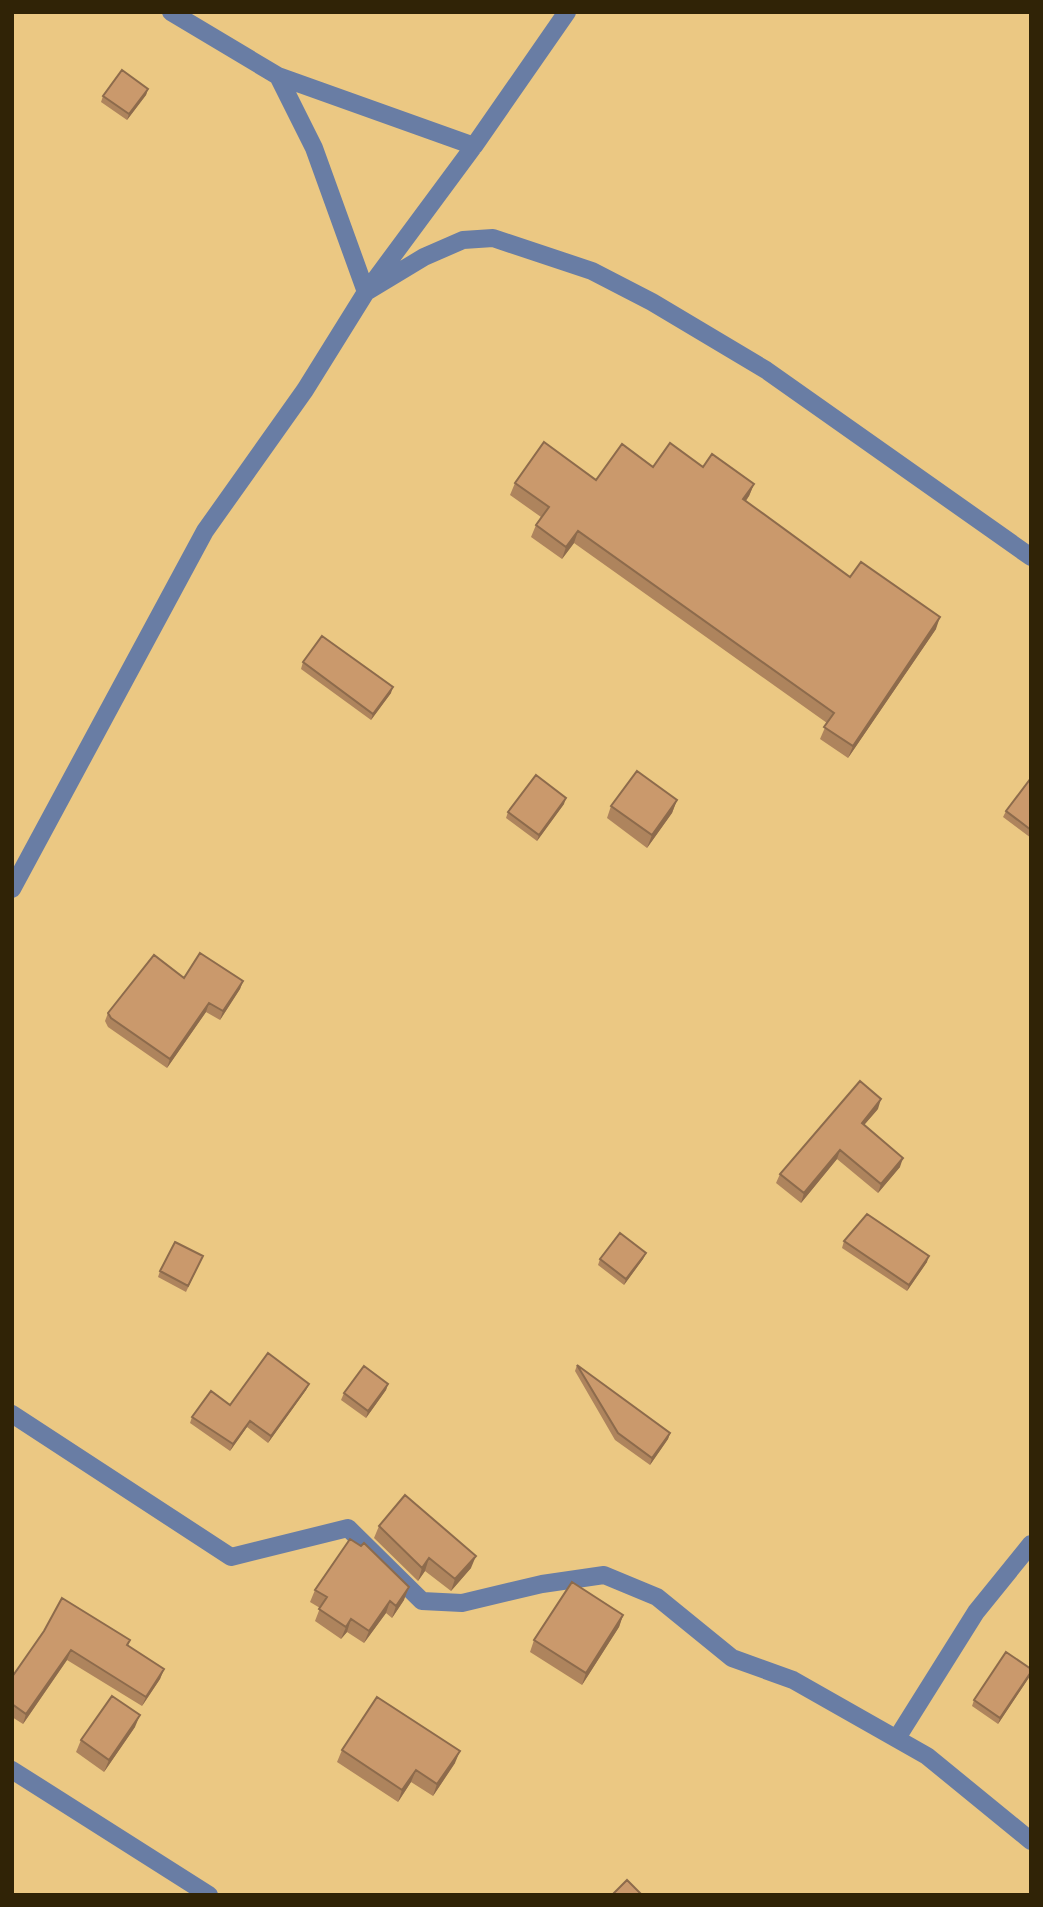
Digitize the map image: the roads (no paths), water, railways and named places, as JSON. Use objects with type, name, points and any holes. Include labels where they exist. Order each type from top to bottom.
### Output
[{"type":"street","points":[[171,12],[278,76],[474,146]]},
{"type":"street","points":[[12,889],[205,531],[305,390],[366,292],[474,146],[567,12]]},
{"type":"street","points":[[278,76],[314,148],[366,292]]},
{"type":"street","points":[[366,292],[424,257],[463,240],[492,238],[592,271],[652,302],[766,370],[1031,557]]},
{"type":"street","points":[[12,1414],[231,1557],[348,1528],[422,1601],[461,1604],[542,1584],[604,1575],[657,1597],[732,1658],[793,1680],[927,1756],[1031,1841]]},
{"type":"street","points":[[897,1738],[976,1612],[1031,1544]]},
{"type":"street","points":[[12,1770],[209,1895]]}]
